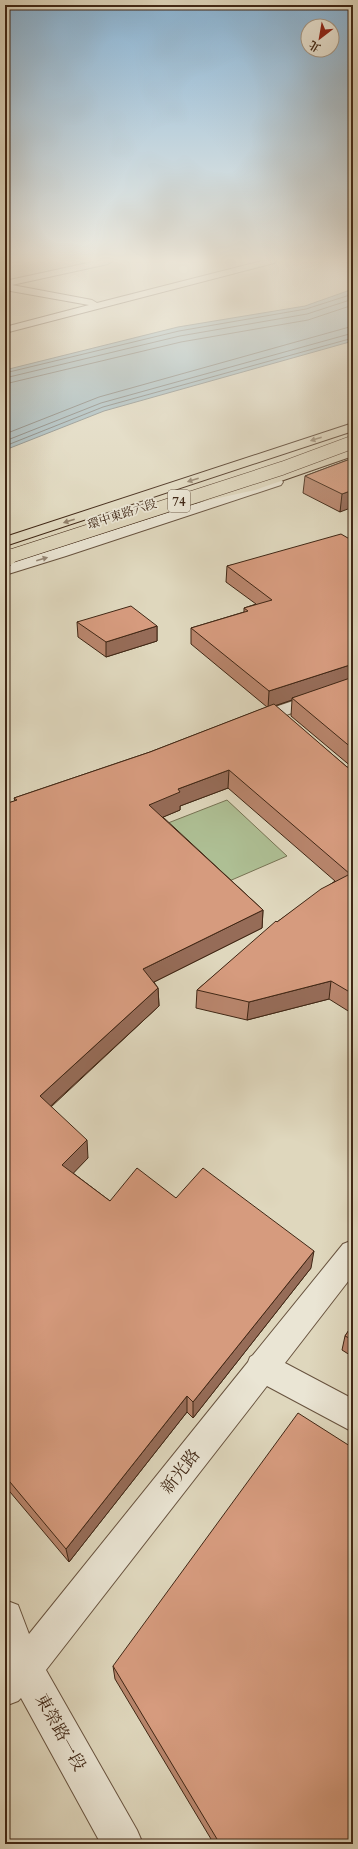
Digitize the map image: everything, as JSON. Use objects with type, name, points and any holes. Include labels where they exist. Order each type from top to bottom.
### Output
[{"type":"highway","name":"74","points":[[5,542],[353,427]]},
{"type":"highway","name":"74","points":[[5,558],[283,468],[353,442]]},
{"type":"highway","points":[[173,503],[210,498],[250,487],[353,452]]},
{"type":"street","name":"環中東路六段","points":[[5,552],[277,465],[353,437]]},
{"type":"street","points":[[337,443],[353,449]]},
{"type":"street","name":"環中東路六段","points":[[5,570],[353,456]]},
{"type":"street","points":[[236,727],[282,718],[353,686]]},
{"type":"street","name":"新光路","points":[[15,1678],[353,1253]]},
{"type":"street","points":[[261,1367],[353,1416]]},
{"type":"street","name":"東榮路一段","points":[[5,1618],[15,1678],[123,1844]]},
{"type":"green space","points":[[227,800],[287,856],[227,882],[168,823]]},
{"type":"water","points":[[96,347],[331,347],[104,411],[5,450],[5,370]]},
{"type":"building","points":[[353,458],[353,490],[342,494],[305,476]]},
{"type":"building","points":[[341,534],[353,541],[353,664],[269,691],[191,628],[248,611],[244,608],[272,600],[227,566]]},
{"type":"building","points":[[131,606],[157,626],[106,642],[77,622]]},
{"type":"building","points":[[353,677],[353,749],[292,698]]},
{"type":"building","points":[[274,704],[347,767],[353,769],[353,994],[331,981],[249,1002],[197,990],[276,921],[277,922],[321,889],[350,874],[229,770],[178,789],[180,792],[149,805],[263,910],[143,969],[158,988],[40,1096],[87,1140],[62,1165],[110,1201],[137,1168],[176,1198],[203,1168],[314,1251],[193,1402],[187,1396],[66,1549],[5,1476],[5,804],[17,800],[14,798],[150,752]]},
{"type":"building","points":[[353,1324],[353,1340],[345,1336]]},
{"type":"building","points":[[298,1413],[353,1448],[353,1844],[220,1844],[113,1666]]}]
